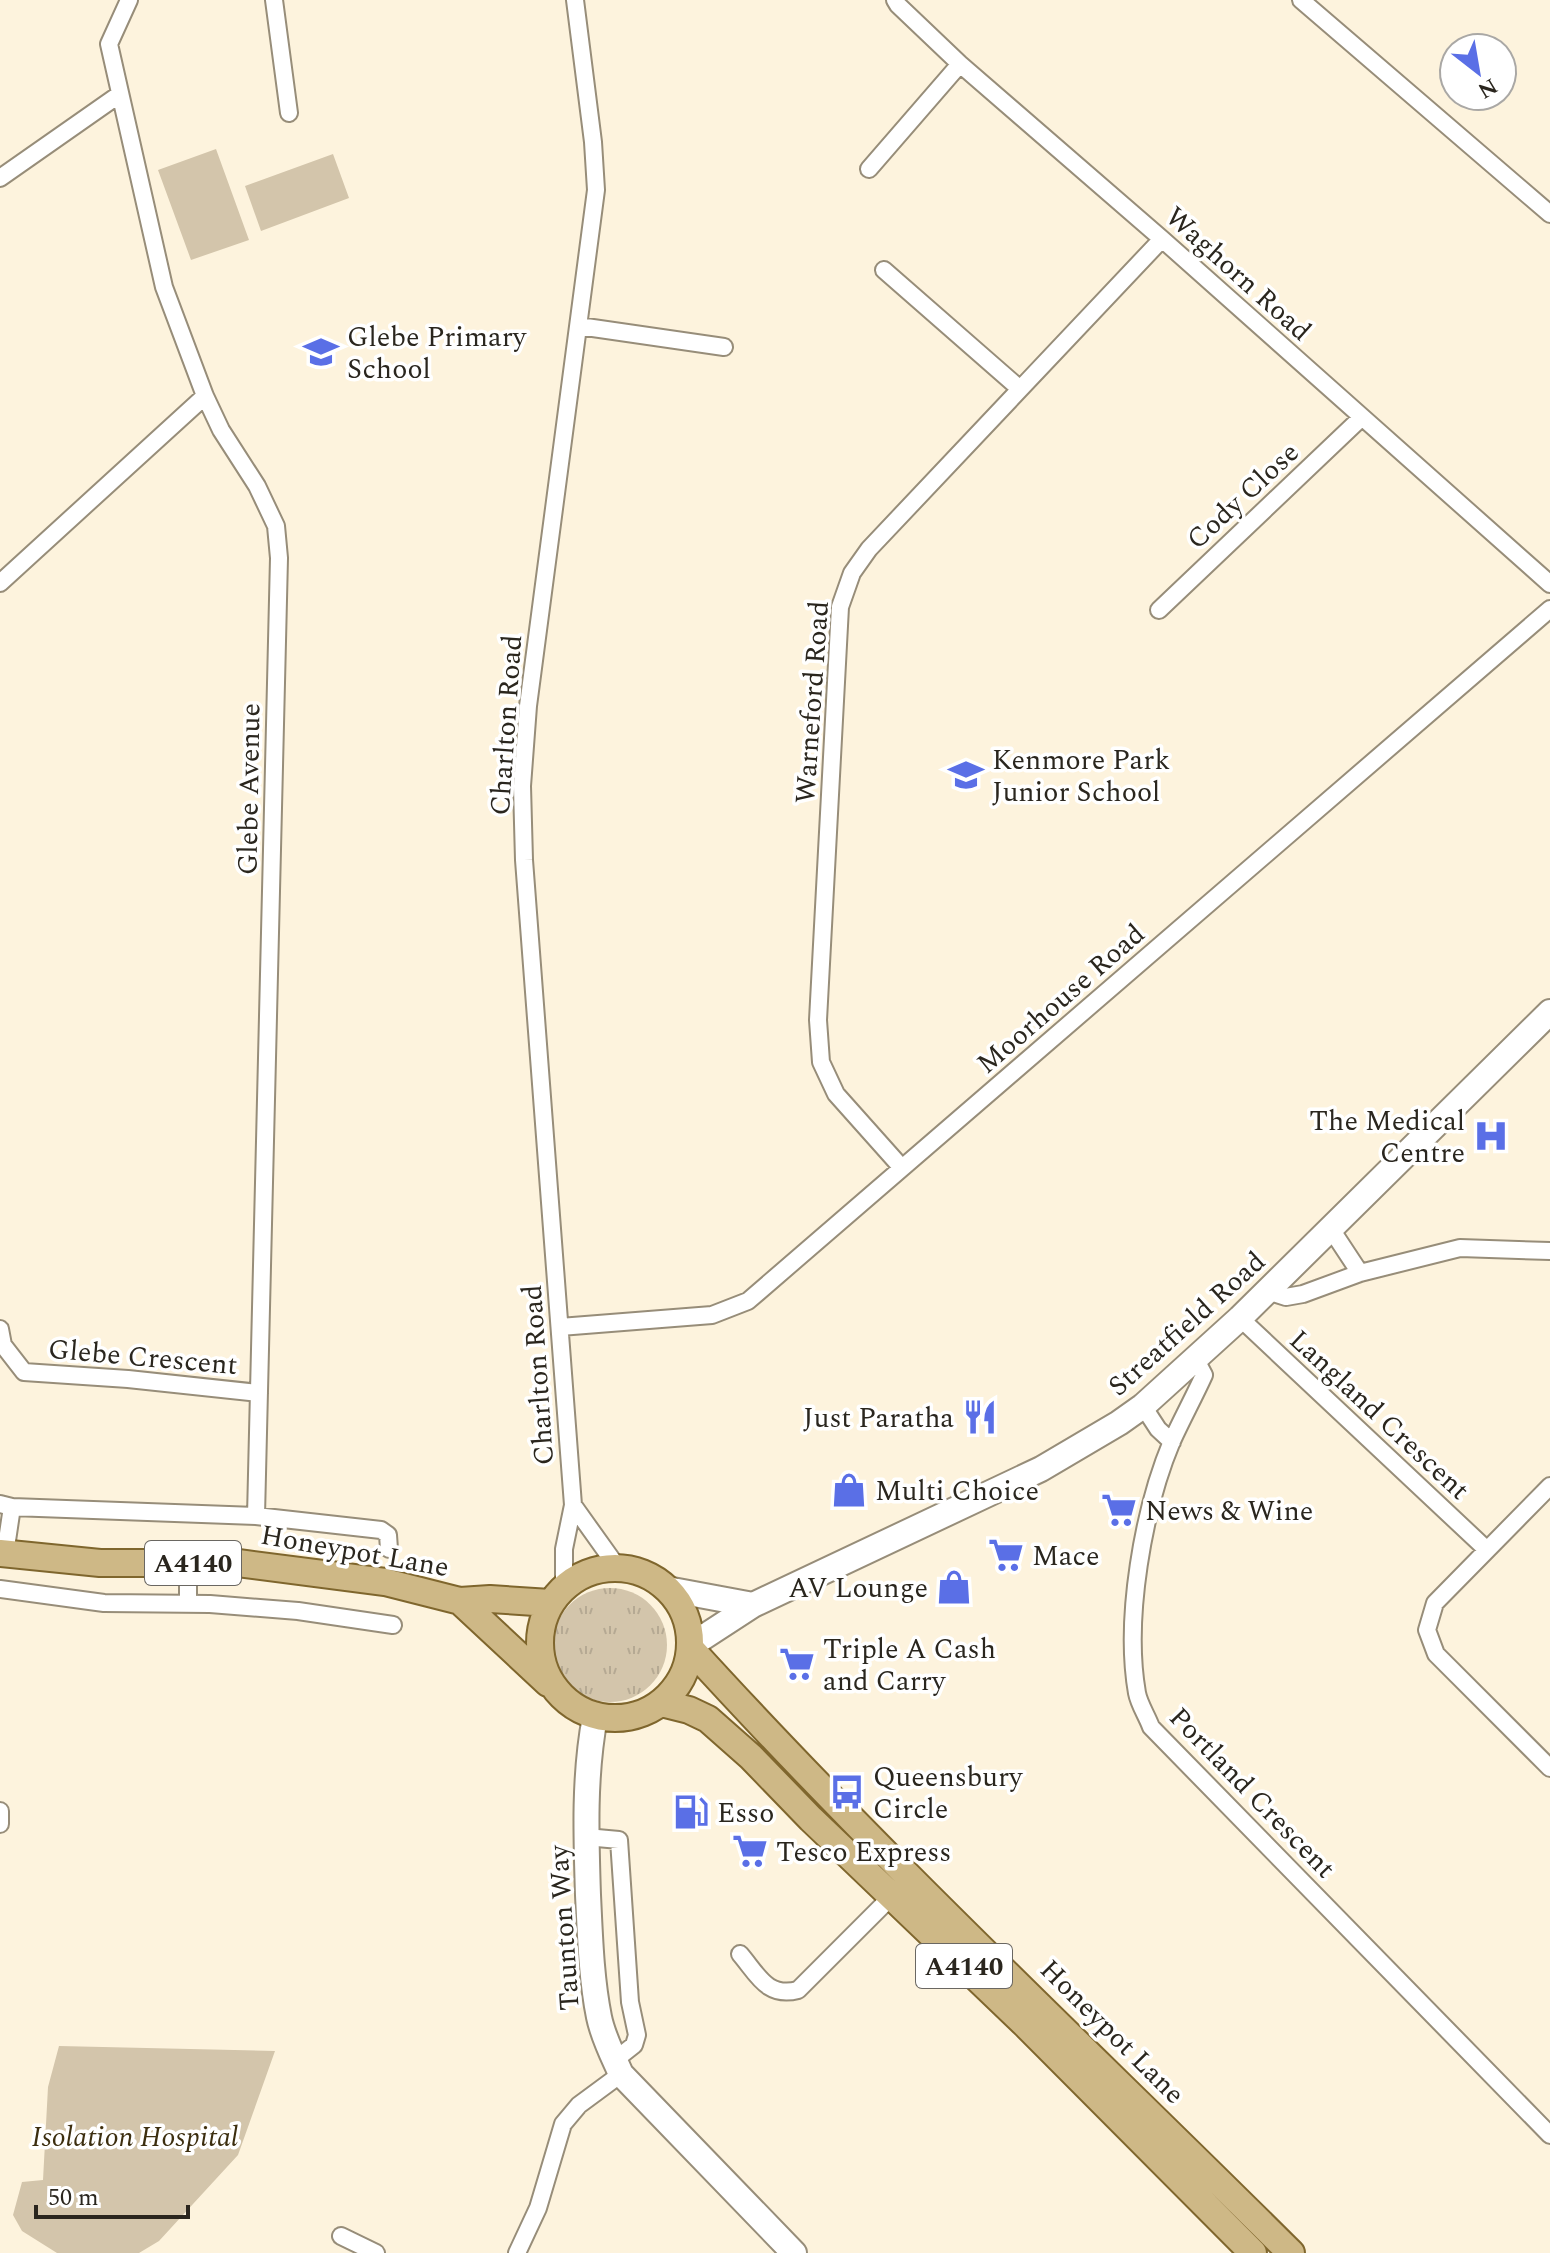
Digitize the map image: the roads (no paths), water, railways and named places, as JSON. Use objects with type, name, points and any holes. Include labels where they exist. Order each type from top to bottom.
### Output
[{"type":"main road","name":"Honeypot Lane","points":[[2,1554],[100,1563],[238,1563],[385,1582],[460,1601],[557,1595]]},
{"type":"main road","points":[[618,1568],[653,1578],[667,1589],[679,1603],[686,1619],[690,1647],[686,1669],[661,1703],[639,1715],[614,1719],[595,1717],[569,1704],[553,1688],[542,1668],[539,1646],[540,1627],[557,1595],[589,1573],[618,1568]]},
{"type":"main road","name":"Honeypot Lane","points":[[460,1601],[553,1688]]},
{"type":"main road","name":"Honeypot Lane","points":[[690,1647],[764,1729],[868,1835],[1291,2253]]},
{"type":"main road","name":"Honeypot Lane","points":[[661,1703],[708,1719],[751,1757],[1026,2025],[1253,2253]]},
{"type":"street","name":"Glebe Avenue","points":[[129,0],[109,44],[164,287],[205,396],[221,430],[257,486],[276,526],[279,558],[256,1516]]},
{"type":"street","points":[[274,0],[289,113]]},
{"type":"street","name":"Charlton Road","points":[[557,1595],[573,1505],[524,860],[522,786],[528,706],[596,190],[575,0]]},
{"type":"street","name":"Waghorn Road","points":[[895,0],[960,64],[1550,584]]},
{"type":"street","points":[[1301,0],[1550,214]]},
{"type":"street","points":[[869,169],[960,64]]},
{"type":"street","points":[[0,178],[120,94]]},
{"type":"street","name":"Warneford Road","points":[[902,1168],[836,1094],[821,1062],[818,1020],[840,607],[852,573],[869,549],[1162,239]]},
{"type":"street","points":[[884,270],[1020,389]]},
{"type":"street","points":[[579,326],[724,347]]},
{"type":"street","points":[[0,583],[205,396]]},
{"type":"street","name":"Cody Close","points":[[1159,610],[1361,418]]},
{"type":"street","name":"Moorhouse Road","points":[[560,1327],[712,1315],[748,1301],[1550,609]]},
{"type":"street","name":"Streatfield Road","points":[[690,1647],[753,1605],[1041,1469],[1143,1406],[1240,1318],[1550,1012]]},
{"type":"street","points":[[1331,1229],[1360,1273]]},
{"type":"street","points":[[1267,1291],[1286,1297],[1303,1294],[1360,1273],[1460,1248],[1550,1251]]},
{"type":"street","name":"Langland Crescent","points":[[1240,1318],[1486,1549]]},
{"type":"street","name":"Glebe Crescent","points":[[0,1329],[3,1345],[24,1372],[259,1393]]},
{"type":"street","name":"Portland Crescent","points":[[1196,1360],[1204,1375],[1172,1442],[1149,1512],[1138,1568],[1135,1612],[1137,1695],[1151,1727],[1550,2135]]},
{"type":"street","points":[[1143,1406],[1158,1429],[1172,1442]]},
{"type":"street","points":[[1550,1486],[1435,1603],[1427,1630],[1436,1654],[1550,1768]]},
{"type":"street","points":[[2,1554],[6,1505]]},
{"type":"street","name":"Honeypot Lane","points":[[6,1505],[256,1516],[381,1530],[388,1535],[389,1549]]},
{"type":"street","points":[[573,1505],[618,1568]]},
{"type":"street","points":[[188,1563],[188,1603]]},
{"type":"street","points":[[0,1589],[104,1603],[188,1603],[298,1611],[393,1625]]},
{"type":"street","points":[[667,1589],[753,1605]]},
{"type":"street","name":"Taunton Way","points":[[595,1717],[589,1746],[586,1837],[599,2019],[618,2067],[794,2253]]},
{"type":"street","points":[[0,1811],[0,1824]]},
{"type":"street","points":[[517,2253],[538,2208],[563,2124],[618,2067],[634,2045],[637,2035],[630,2002],[619,1840],[586,1837]]},
{"type":"street","points":[[740,1954],[771,1990],[785,1994],[798,1990],[892,1896]]},
{"type":"street","points":[[341,2236],[376,2253]]},
{"type":"place","name":"Glebe Primary School","points":[[321,352]]},
{"type":"place","name":"Kenmore Park Junior School","points":[[966,775]]},
{"type":"place","name":"The Medical Centre","points":[[1491,1136]]},
{"type":"place","name":"Just Paratha","points":[[980,1417]]},
{"type":"place","name":"Multi Choice","points":[[849,1490]]},
{"type":"place","name":"News & Wine","points":[[1119,1510]]},
{"type":"place","name":"Mace","points":[[1006,1555]]},
{"type":"place","name":"AV Lounge","points":[[954,1587]]},
{"type":"place","name":"Triple A Cash and Carry","points":[[797,1664]]},
{"type":"place","name":"Queensbury Circle","points":[[847,1792]]},
{"type":"place","name":"Esso","points":[[691,1812]]},
{"type":"place","name":"Tesco Express","points":[[750,1851]]},
{"type":"park label","name":"Isolation Hospital","points":[[135,2136]]}]
